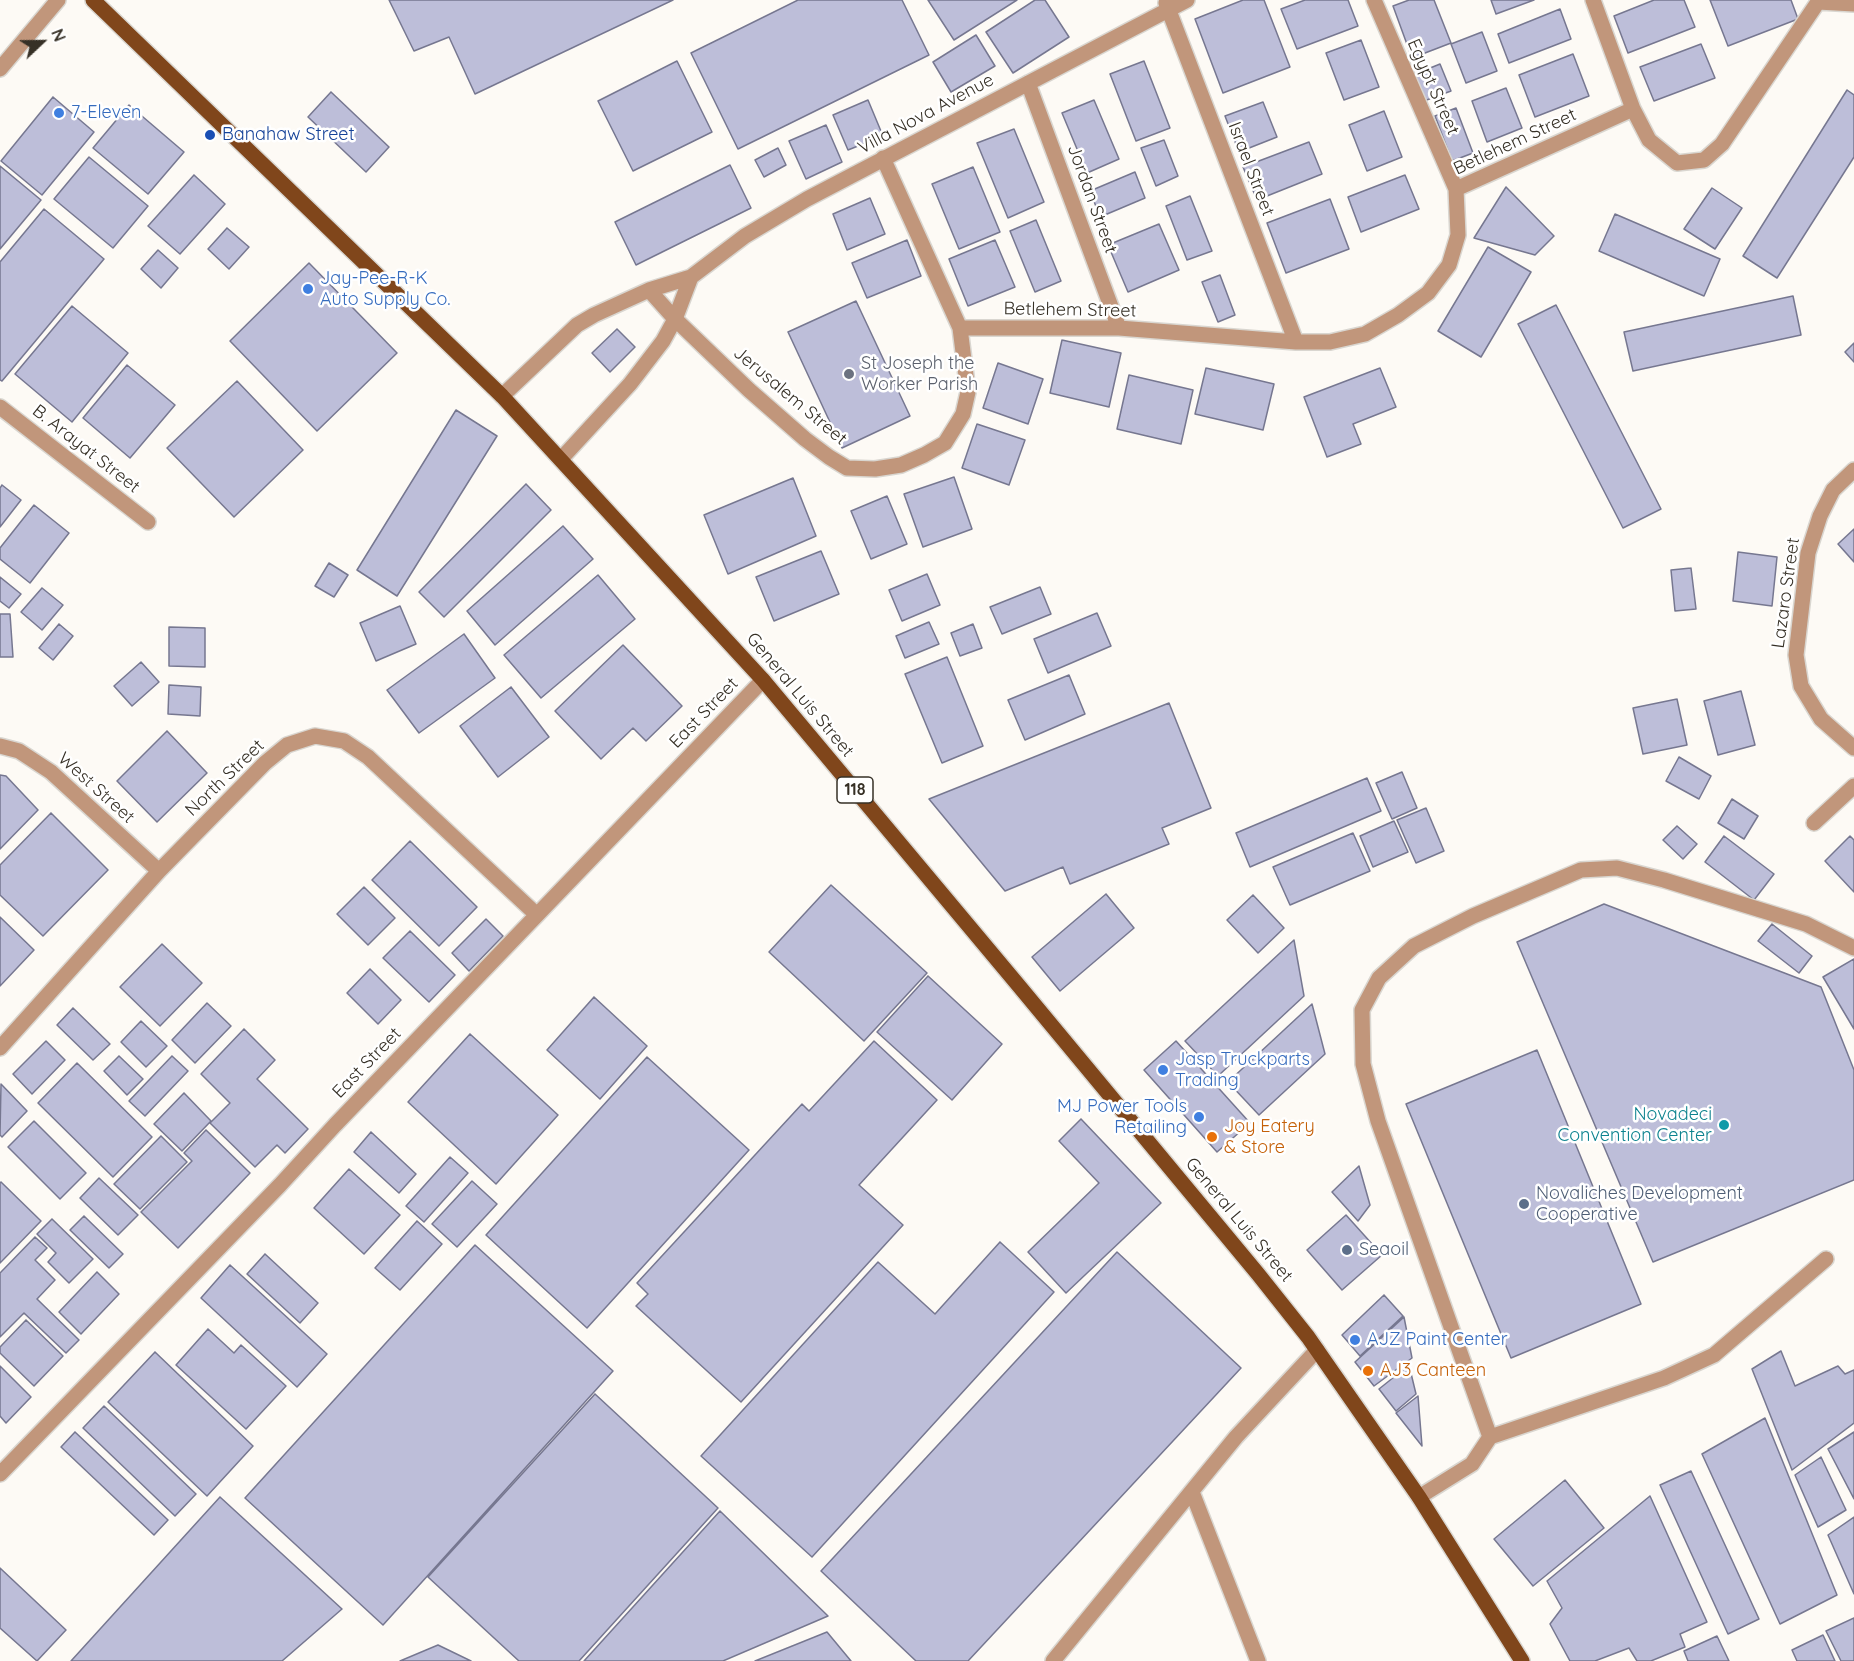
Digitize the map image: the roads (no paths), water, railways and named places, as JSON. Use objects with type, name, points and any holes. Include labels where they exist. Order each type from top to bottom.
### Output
[{"type":"main road","name":"General Luis Street","points":[[93,0],[502,396],[763,680],[1251,1265],[1317,1350],[1419,1497],[1522,1661]]},
{"type":"street","points":[[0,69],[58,0]]},
{"type":"street","name":"Villa Nova Avenue","points":[[502,396],[577,325],[617,303],[691,277],[754,231],[807,199],[1028,83],[1167,5],[1187,0]]},
{"type":"street","name":"Egypt Street","points":[[1374,0],[1456,189]]},
{"type":"street","points":[[1593,0],[1633,109],[1649,140],[1677,163],[1704,160],[1722,144],[1818,1],[1854,4]]},
{"type":"street","name":"Israel Street","points":[[1167,5],[1296,342]]},
{"type":"street","name":"Jordan Street","points":[[1028,83],[1119,328]]},
{"type":"street","name":"Betlehem Street","points":[[960,328],[1119,328],[1296,342],[1330,342],[1365,334],[1398,315],[1428,293],[1449,265],[1458,235],[1456,189],[1633,109]]},
{"type":"street","name":"Jerusalem Street","points":[[649,290],[675,319],[749,390],[829,458],[847,468],[875,469],[901,465],[924,455],[945,443],[963,414],[968,392],[960,328],[883,158]]},
{"type":"street","points":[[561,459],[646,364],[663,341],[675,319],[691,277]]},
{"type":"street","name":"B. Arayat Street","points":[[0,407],[148,522]]},
{"type":"street","name":"Lazaro Street","points":[[1854,470],[1833,490],[1820,516],[1809,553],[1796,655],[1801,686],[1821,719],[1854,748]]},
{"type":"street","name":"East Street","points":[[0,1474],[763,680]]},
{"type":"street","name":"North Street","points":[[0,1048],[159,871],[265,763],[287,745],[315,736],[344,741],[368,757],[537,915]]},
{"type":"street","name":"West Street","points":[[0,746],[20,751],[51,772],[159,871]]},
{"type":"street","points":[[1814,823],[1854,786]]},
{"type":"street","points":[[1490,1437],[1378,1121],[1363,1064],[1362,1010],[1379,978],[1414,946],[1473,916],[1581,870],[1617,868],[1664,880],[1806,924],[1854,948]]},
{"type":"street","points":[[1419,1497],[1472,1464],[1490,1437],[1664,1378],[1714,1355],[1826,1259]]},
{"type":"street","points":[[1053,1661],[1236,1437],[1317,1350]]},
{"type":"street","points":[[1192,1492],[1258,1661]]},
{"type":"place","name":"7-Eleven","points":[[59,113]]},
{"type":"place","name":"Banahaw Street","points":[[210,135]]},
{"type":"place","name":"Jay-Pee-R-K Auto Supply Co.","points":[[308,289]]},
{"type":"place","name":"St Joseph the Worker Parish","points":[[849,374]]},
{"type":"place","name":"Jasp Truckparts Trading","points":[[1163,1070]]},
{"type":"place","name":"MJ Power Tools Retailing","points":[[1199,1117]]},
{"type":"place","name":"Novadeci Convention Center","points":[[1724,1125]]},
{"type":"place","name":"Joy Eatery & Store","points":[[1212,1137]]},
{"type":"place","name":"Novaliches Development Cooperative","points":[[1524,1204]]},
{"type":"place","name":"Seaoil","points":[[1347,1250]]},
{"type":"place","name":"AJZ Paint Center","points":[[1355,1340]]},
{"type":"place","name":"AJ3 Canteen","points":[[1368,1371]]}]
